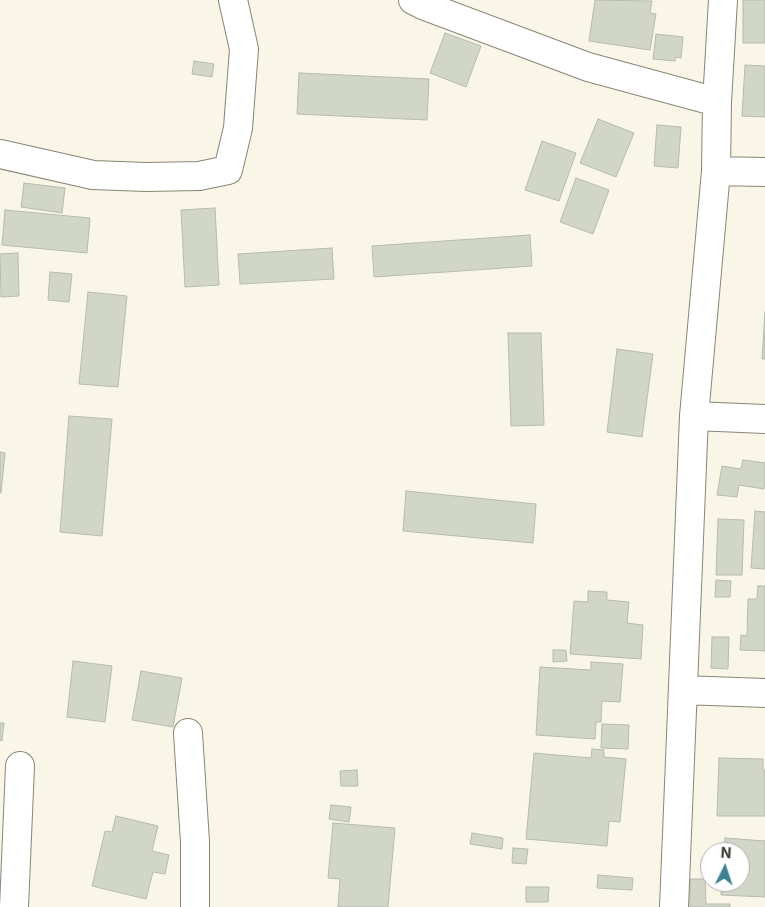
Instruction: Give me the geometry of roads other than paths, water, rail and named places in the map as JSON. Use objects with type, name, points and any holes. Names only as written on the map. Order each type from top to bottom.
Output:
[{"type":"street","points":[[0,154],[93,175],[199,176],[228,170],[238,128],[244,49],[233,0]]},
{"type":"street","points":[[413,0],[588,67],[717,102]]},
{"type":"street","points":[[674,907],[694,416],[716,171],[717,102],[723,0]]},
{"type":"street","points":[[716,171],[765,172]]},
{"type":"street","points":[[694,416],[765,418]]},
{"type":"street","points":[[683,690],[765,693]]},
{"type":"street","points":[[188,733],[195,842],[195,907]]},
{"type":"street","points":[[14,907],[20,766]]}]
